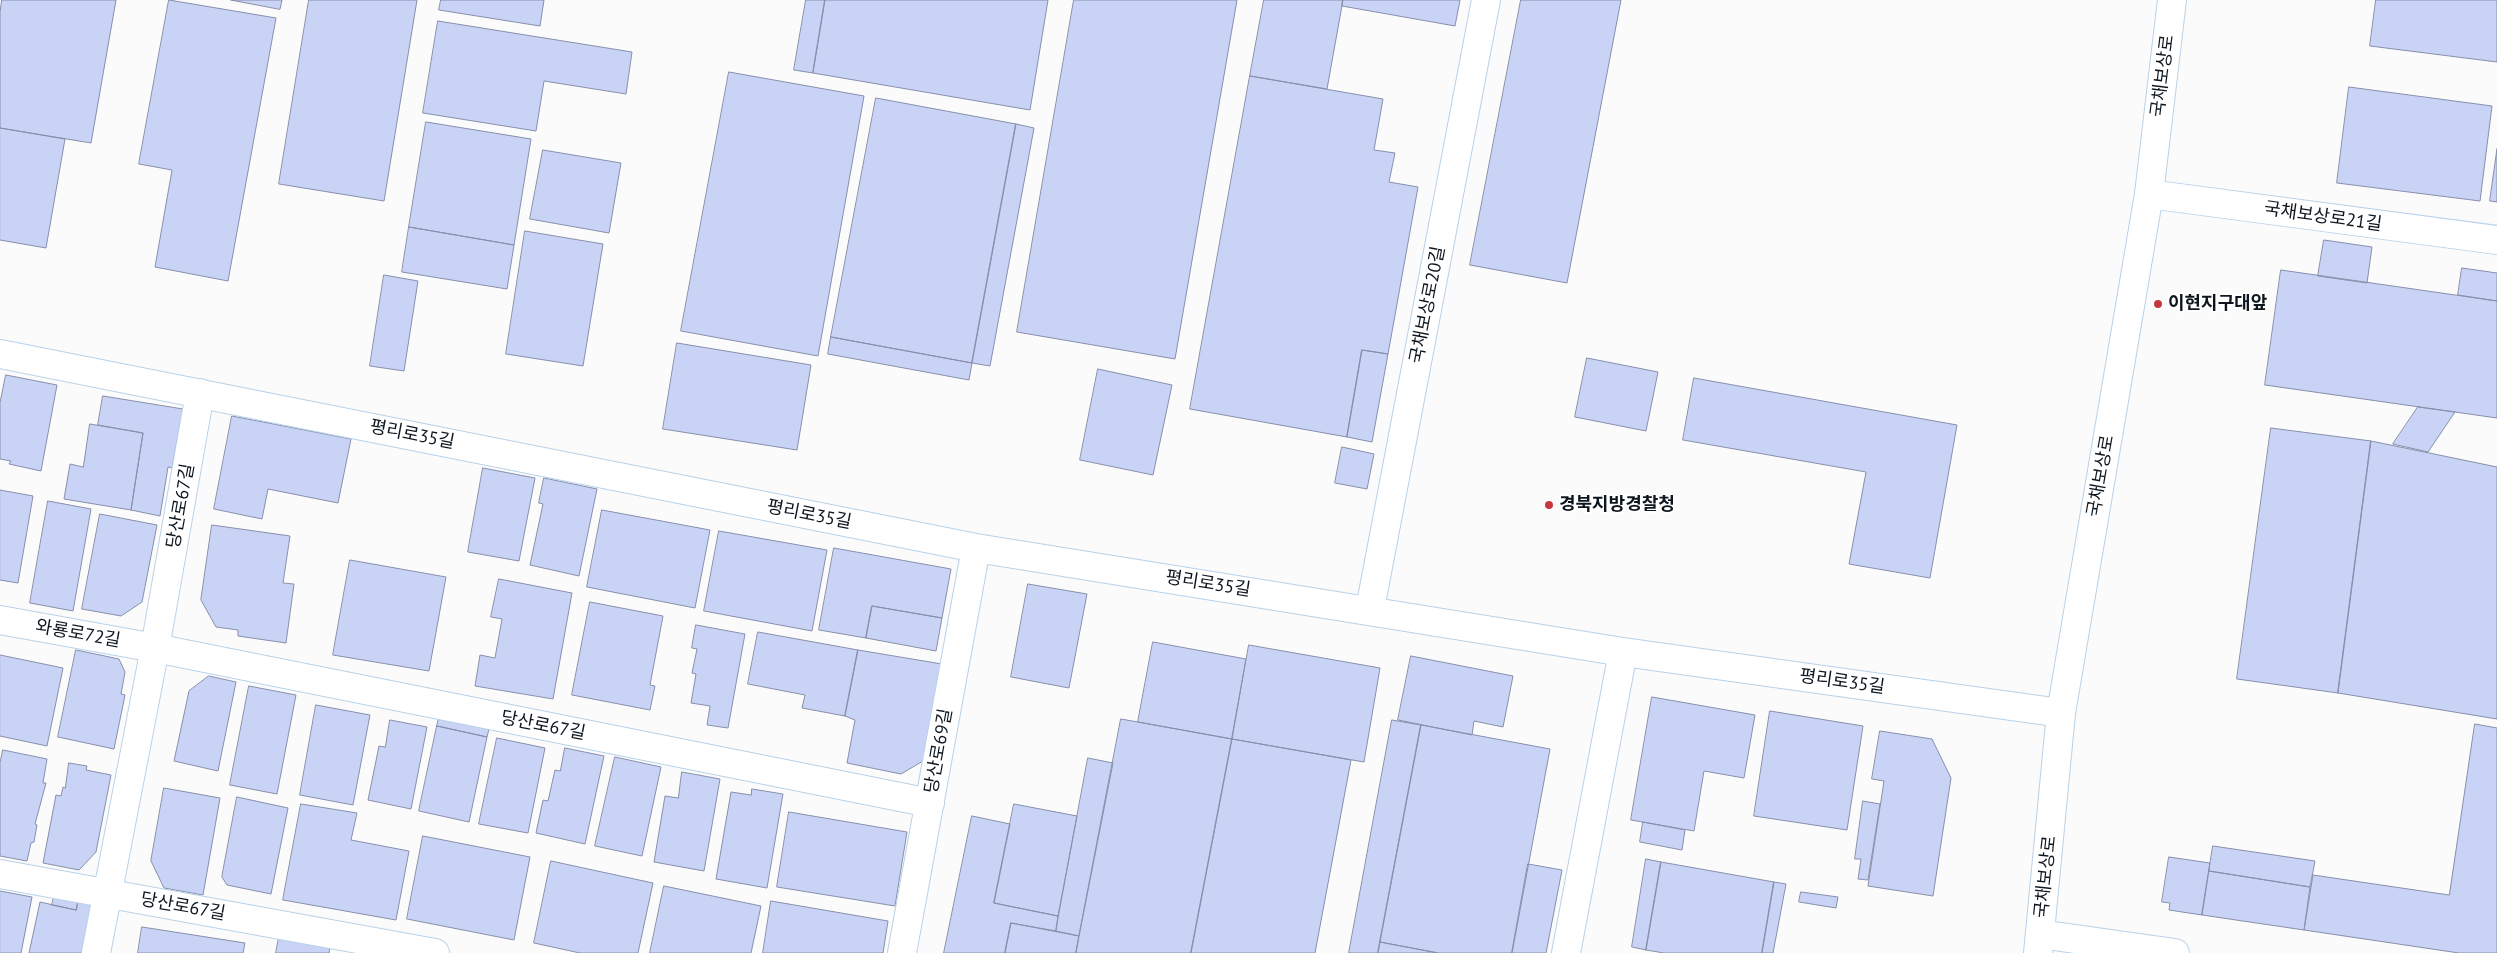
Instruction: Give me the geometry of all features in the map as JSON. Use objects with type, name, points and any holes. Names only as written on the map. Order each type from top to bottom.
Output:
[{"type":"street","name":"국채보상로20길","points":[[1370,610],[1486,0]]},
{"type":"street","name":"국채보상로","points":[[2039,944],[2062,713],[2149,194],[2172,0]]},
{"type":"street","name":"국채보상로21길","points":[[2149,194],[2497,240]]},
{"type":"street","name":"평리로35길","points":[[0,354],[976,548],[1623,652],[2062,713]]},
{"type":"street","name":"당산로67길","points":[[96,953],[156,648],[200,393]]},
{"type":"street","name":"당산로69길","points":[[902,953],[976,548]]},
{"type":"street","name":"와룡로72길","points":[[0,620],[156,648]]},
{"type":"street","name":"당산로67길","points":[[156,648],[930,804]]},
{"type":"street","points":[[1566,953],[1623,652]]},
{"type":"street","points":[[0,874],[107,894]]},
{"type":"street","name":"당산로67길","points":[[107,894],[435,953]]},
{"type":"street","points":[[2039,944],[2175,953]]},
{"type":"building","points":[[2,0],[116,0],[91,143],[0,128],[0,13]]},
{"type":"building","points":[[169,0],[276,18],[228,281],[155,267],[172,170],[139,164]]},
{"type":"building","points":[[231,0],[282,0],[280,9]]},
{"type":"building","points":[[309,0],[417,0],[384,201],[279,184]]},
{"type":"building","points":[[441,0],[544,0],[540,26],[439,10]]},
{"type":"building","points":[[806,0],[825,0],[813,73],[794,70]]},
{"type":"building","points":[[825,0],[1048,0],[1030,110],[813,73]]},
{"type":"building","points":[[1074,0],[1237,0],[1175,359],[1017,332]]},
{"type":"building","points":[[1264,0],[1343,0],[1327,89],[1250,76]]},
{"type":"building","points":[[1343,0],[1460,0],[1455,26],[1342,6]]},
{"type":"building","points":[[1521,0],[1621,0],[1567,283],[1470,265]]},
{"type":"building","points":[[2376,0],[2497,0],[2497,62],[2370,46]]},
{"type":"building","points":[[438,21],[632,52],[626,94],[544,81],[536,131],[423,113]]},
{"type":"building","points":[[729,72],[864,96],[818,356],[681,331]]},
{"type":"building","points":[[1250,76],[1383,99],[1374,150],[1395,153],[1389,182],[1418,187],[1388,354],[1362,350],[1347,437],[1190,409]]},
{"type":"building","points":[[2349,87],[2492,106],[2480,201],[2337,183]]},
{"type":"building","points":[[876,98],[1016,124],[972,363],[831,337]]},
{"type":"building","points":[[426,122],[531,139],[514,245],[409,227]]},
{"type":"building","points":[[1016,124],[1034,128],[990,366],[972,363]]},
{"type":"building","points":[[0,128],[65,139],[46,248],[0,240]]},
{"type":"building","points":[[2497,149],[2497,202],[2490,201]]},
{"type":"building","points":[[543,150],[621,163],[609,233],[530,219]]},
{"type":"building","points":[[409,227],[514,245],[507,289],[402,272]]},
{"type":"building","points":[[525,231],[603,244],[583,366],[506,354]]},
{"type":"building","points":[[2324,240],[2372,247],[2367,283],[2318,276]]},
{"type":"building","points":[[2462,268],[2497,273],[2497,301],[2458,295]]},
{"type":"building","points":[[2281,270],[2497,301],[2497,418],[2265,385]]},
{"type":"building","points":[[384,275],[418,281],[404,371],[370,366]]},
{"type":"building","points":[[831,337],[972,363],[969,380],[828,354]]},
{"type":"building","points":[[677,343],[811,365],[797,450],[663,429]]},
{"type":"building","points":[[1362,350],[1388,354],[1372,442],[1347,437]]},
{"type":"building","points":[[1587,358],[1658,372],[1646,431],[1575,417]]},
{"type":"building","points":[[1098,369],[1172,385],[1153,475],[1080,460]]},
{"type":"building","points":[[6,375],[57,385],[41,471],[9,464],[11,461],[0,459],[0,403]]},
{"type":"building","points":[[1694,378],[1957,425],[1930,578],[1849,564],[1866,472],[1683,440]]},
{"type":"building","points":[[103,396],[183,409],[172,468],[168,467],[160,516],[131,510],[143,433],[98,425]]},
{"type":"building","points":[[2418,407],[2455,412],[2428,452],[2393,444]]},
{"type":"building","points":[[232,416],[351,439],[338,503],[268,489],[262,519],[214,509]]},
{"type":"building","points":[[90,424],[143,433],[131,510],[64,499],[70,464],[83,467]]},
{"type":"building","points":[[2271,428],[2371,441],[2338,693],[2237,679]]},
{"type":"building","points":[[2371,441],[2497,467],[2497,719],[2338,693]]},
{"type":"building","points":[[1342,447],[1374,454],[1367,489],[1335,483]]},
{"type":"building","points":[[483,468],[535,478],[519,561],[468,552]]},
{"type":"building","points":[[544,478],[597,489],[579,576],[530,565],[543,504],[539,503]]},
{"type":"building","points":[[0,490],[33,496],[18,583],[0,580]]},
{"type":"building","points":[[48,501],[91,509],[73,611],[30,603]]},
{"type":"building","points":[[602,510],[710,530],[695,608],[587,587]]},
{"type":"building","points":[[100,514],[157,525],[142,602],[121,616],[82,609]]},
{"type":"building","points":[[212,525],[290,536],[283,583],[294,584],[286,643],[238,636],[238,630],[216,627],[201,600]]},
{"type":"building","points":[[719,531],[827,550],[812,631],[704,611]]},
{"type":"building","points":[[834,548],[951,569],[942,618],[872,606],[866,638],[819,630]]},
{"type":"building","points":[[350,560],[446,577],[429,671],[333,655]]},
{"type":"building","points":[[499,579],[572,593],[553,699],[475,686],[480,655],[495,658],[502,619],[491,617]]},
{"type":"building","points":[[1028,584],[1087,594],[1069,688],[1011,677]]},
{"type":"building","points":[[590,602],[663,616],[650,685],[655,686],[650,710],[572,695]]},
{"type":"building","points":[[872,606],[942,618],[936,651],[866,638]]},
{"type":"building","points":[[696,625],[745,634],[728,728],[707,725],[710,706],[691,703],[696,674],[692,673],[697,649],[692,648]]},
{"type":"building","points":[[758,632],[858,650],[845,716],[802,708],[805,695],[748,684]]},
{"type":"building","points":[[1153,642],[1246,659],[1232,739],[1138,722]]},
{"type":"building","points":[[1249,645],[1380,668],[1364,762],[1232,739]]},
{"type":"building","points":[[76,650],[119,659],[125,672],[121,694],[125,695],[114,749],[58,737]]},
{"type":"building","points":[[858,650],[942,664],[923,761],[901,774],[847,763],[855,720],[845,716]]},
{"type":"building","points":[[0,655],[63,668],[47,746],[0,736]]},
{"type":"building","points":[[1411,656],[1513,676],[1503,727],[1474,721],[1472,735],[1398,720]]},
{"type":"building","points":[[209,676],[236,682],[218,771],[174,761],[189,691]]},
{"type":"building","points":[[249,686],[296,695],[277,794],[230,785]]},
{"type":"building","points":[[1652,697],[1755,715],[1744,778],[1704,771],[1694,831],[1631,820]]},
{"type":"building","points":[[316,705],[370,715],[353,805],[300,795]]},
{"type":"building","points":[[1770,711],[1863,726],[1847,830],[1754,816]]},
{"type":"building","points":[[440,714],[490,725],[487,737],[437,726]]},
{"type":"building","points":[[1121,719],[1232,739],[1191,953],[1076,953]]},
{"type":"building","points":[[390,720],[427,727],[411,809],[368,800],[379,746],[385,747]]},
{"type":"building","points":[[1392,720],[1421,725],[1378,953],[1349,953]]},
{"type":"building","points":[[2475,724],[2497,728],[2497,953],[2459,953],[2304,930],[2313,875],[2449,895]]},
{"type":"building","points":[[1421,725],[1550,749],[1512,953],[1438,953],[1380,942]]},
{"type":"building","points":[[437,726],[487,737],[469,822],[419,811]]},
{"type":"building","points":[[1880,731],[1932,739],[1951,778],[1933,896],[1868,886],[1884,781],[1872,779]]},
{"type":"building","points":[[497,738],[545,748],[528,833],[479,824]]},
{"type":"building","points":[[1232,739],[1351,760],[1315,953],[1191,953]]},
{"type":"building","points":[[565,748],[604,756],[585,844],[536,833],[543,800],[548,801],[555,770],[560,771]]},
{"type":"building","points":[[3,750],[47,759],[43,783],[46,783],[35,824],[37,825],[34,842],[31,843],[27,861],[0,856],[0,763]]},
{"type":"building","points":[[615,757],[661,767],[642,856],[595,846]]},
{"type":"building","points":[[1088,758],[1113,763],[1079,936],[1056,931]]},
{"type":"building","points":[[69,763],[87,766],[86,770],[111,775],[96,852],[79,870],[43,863],[56,795],[61,796],[63,787],[65,788]]},
{"type":"building","points":[[682,772],[720,779],[704,871],[654,862],[665,796],[678,798]]},
{"type":"building","points":[[164,788],[220,798],[203,895],[164,888],[151,861]]},
{"type":"building","points":[[752,789],[783,794],[767,888],[716,879],[731,792],[751,795]]},
{"type":"building","points":[[237,797],[288,808],[271,894],[227,885],[222,877]]},
{"type":"building","points":[[1863,801],[1880,804],[1868,880],[1858,879],[1861,859],[1855,859]]},
{"type":"building","points":[[301,804],[357,813],[351,840],[409,851],[396,920],[283,900]]},
{"type":"building","points":[[1014,804],[1077,816],[1058,916],[994,903]]},
{"type":"building","points":[[789,812],[907,832],[895,906],[777,887]]},
{"type":"building","points":[[972,816],[1010,824],[994,903],[1058,916],[1056,931],[1011,923],[1005,953],[944,953]]},
{"type":"building","points":[[1643,822],[1685,830],[1682,850],[1640,842]]},
{"type":"building","points":[[423,836],[530,857],[514,940],[407,919]]},
{"type":"building","points":[[2213,846],[2315,861],[2310,887],[2209,871]]},
{"type":"building","points":[[2169,857],[2210,863],[2202,915],[2169,910],[2170,903],[2162,902]]},
{"type":"building","points":[[1646,859],[1661,862],[1646,950],[1632,947]]},
{"type":"building","points":[[551,861],[653,883],[638,953],[580,953],[534,943]]},
{"type":"building","points":[[1661,862],[1774,882],[1762,953],[1664,953],[1646,950]]},
{"type":"building","points":[[1528,864],[1562,870],[1546,953],[1512,953]]},
{"type":"building","points":[[2209,871],[2310,887],[2304,930],[2202,915]]},
{"type":"building","points":[[1774,882],[1786,884],[1773,953],[1762,953]]},
{"type":"building","points":[[664,886],[761,906],[751,953],[650,953]]},
{"type":"building","points":[[0,891],[32,897],[21,953],[0,953]]},
{"type":"building","points":[[55,892],[79,897],[76,910],[52,905]]},
{"type":"building","points":[[1801,892],[1838,897],[1836,908],[1799,902]]},
{"type":"building","points":[[79,897],[94,908],[85,953],[29,953],[40,902],[76,910]]},
{"type":"building","points":[[771,901],[888,921],[883,953],[763,953]]},
{"type":"building","points":[[1011,923],[1079,936],[1076,953],[1005,953]]},
{"type":"building","points":[[142,927],[245,943],[243,953],[138,953]]},
{"type":"building","points":[[279,937],[330,947],[329,953],[276,953]]},
{"type":"building","points":[[1380,942],[1438,953],[1378,953]]},
{"type":"place","name":"이현지구대앞","points":[[2158,304]]},
{"type":"place","name":"경북지방경찰청","points":[[1549,505]]}]
